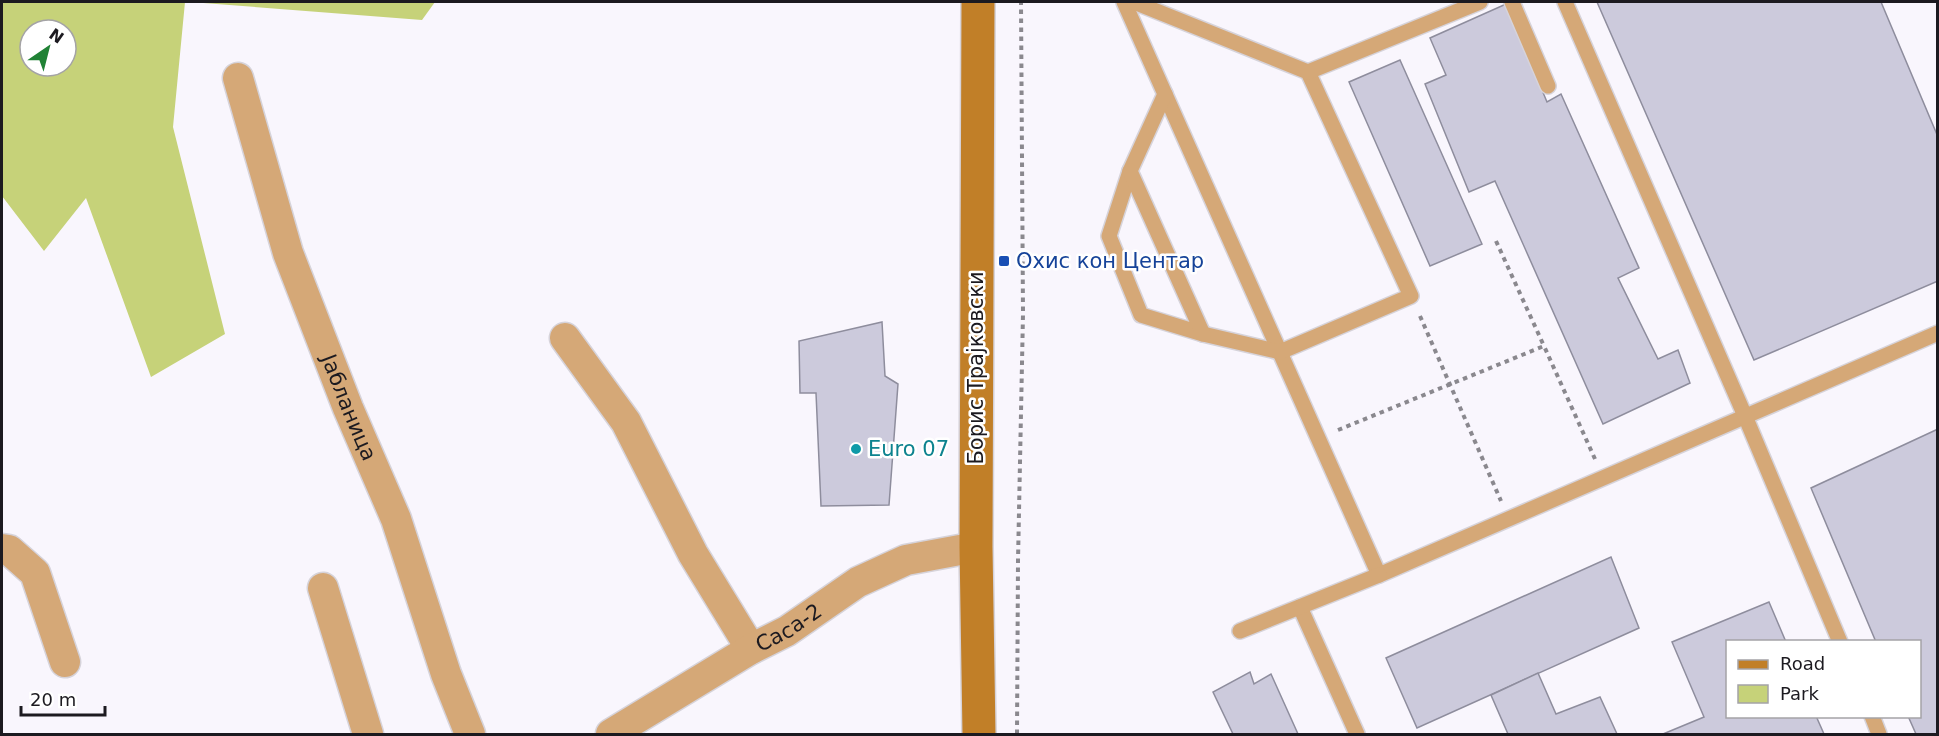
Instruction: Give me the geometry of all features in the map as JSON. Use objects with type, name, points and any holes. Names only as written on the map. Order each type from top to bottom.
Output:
[{"type":"main road","name":"Борис Трајковски","points":[[978,2],[976,547],[979,735]]},
{"type":"street","name":"Јабланица","points":[[238,78],[288,253],[348,408],[396,519],[446,674],[470,735]]},
{"type":"street","points":[[565,338],[626,422],[693,554],[752,649]]},
{"type":"street","name":"Саса-2","points":[[611,735],[752,649],[787,631],[858,582],[906,560],[976,547]]},
{"type":"street","points":[[2,549],[9,550],[35,573],[64,662]]},
{"type":"street","points":[[323,588],[368,735]]},
{"type":"lane","points":[[1124,2],[1379,575]]},
{"type":"lane","points":[[1134,2],[1308,72],[1411,296],[1280,352],[1203,334],[1141,315],[1109,236],[1130,171],[1165,94]]},
{"type":"lane","points":[[1308,72],[1480,2]]},
{"type":"lane","points":[[1512,2],[1548,86]]},
{"type":"lane","points":[[1565,2],[1745,416],[1839,640]]},
{"type":"lane","points":[[1130,171],[1203,334]]},
{"type":"lane","points":[[1240,631],[1379,575],[1938,333]]},
{"type":"lane","points":[[1300,607],[1357,735]]},
{"type":"lane","points":[[1872,718],[1879,735]]},
{"type":"path","points":[[1017,735],[1023,315],[1021,2]]},
{"type":"path","points":[[1496,241],[1604,478]]},
{"type":"path","points":[[1411,296],[1509,519]]},
{"type":"path","points":[[1318,438],[1544,346]]},
{"type":"green space","points":[[2,2],[185,2],[173,127],[225,334],[151,377],[86,198],[44,251],[2,196]]},
{"type":"green space","points":[[190,2],[435,2],[422,20]]},
{"type":"building","points":[[1597,2],[1881,2],[1938,137],[1938,281],[1754,360]]},
{"type":"building","points":[[1506,4],[1547,102],[1561,94],[1639,268],[1618,278],[1658,359],[1678,350],[1690,383],[1603,424],[1495,181],[1469,192],[1425,84],[1446,75],[1430,38]]},
{"type":"building","points":[[1400,60],[1482,244],[1430,266],[1349,82]]},
{"type":"building","name":"Euro 07","points":[[882,322],[885,376],[898,384],[889,505],[821,506],[816,393],[800,393],[799,341]]},
{"type":"building","points":[[1938,429],[1938,734],[1916,734],[1909,718],[1921,718],[1921,640],[1875,640],[1811,488]]},
{"type":"building","points":[[1611,557],[1639,628],[1417,728],[1386,658]]},
{"type":"building","points":[[1769,602],[1785,640],[1726,640],[1726,718],[1817,718],[1824,734],[1663,734],[1704,717],[1672,642]]},
{"type":"building","points":[[1250,672],[1254,684],[1271,674],[1298,734],[1233,734],[1213,692]]},
{"type":"building","points":[[1538,673],[1556,714],[1600,697],[1617,734],[1508,734],[1491,695]]},
{"type":"place","name":"Охис кон Центар","points":[[1004,261]]},
{"type":"place","name":"Euro 07","points":[[856,449]]}]
